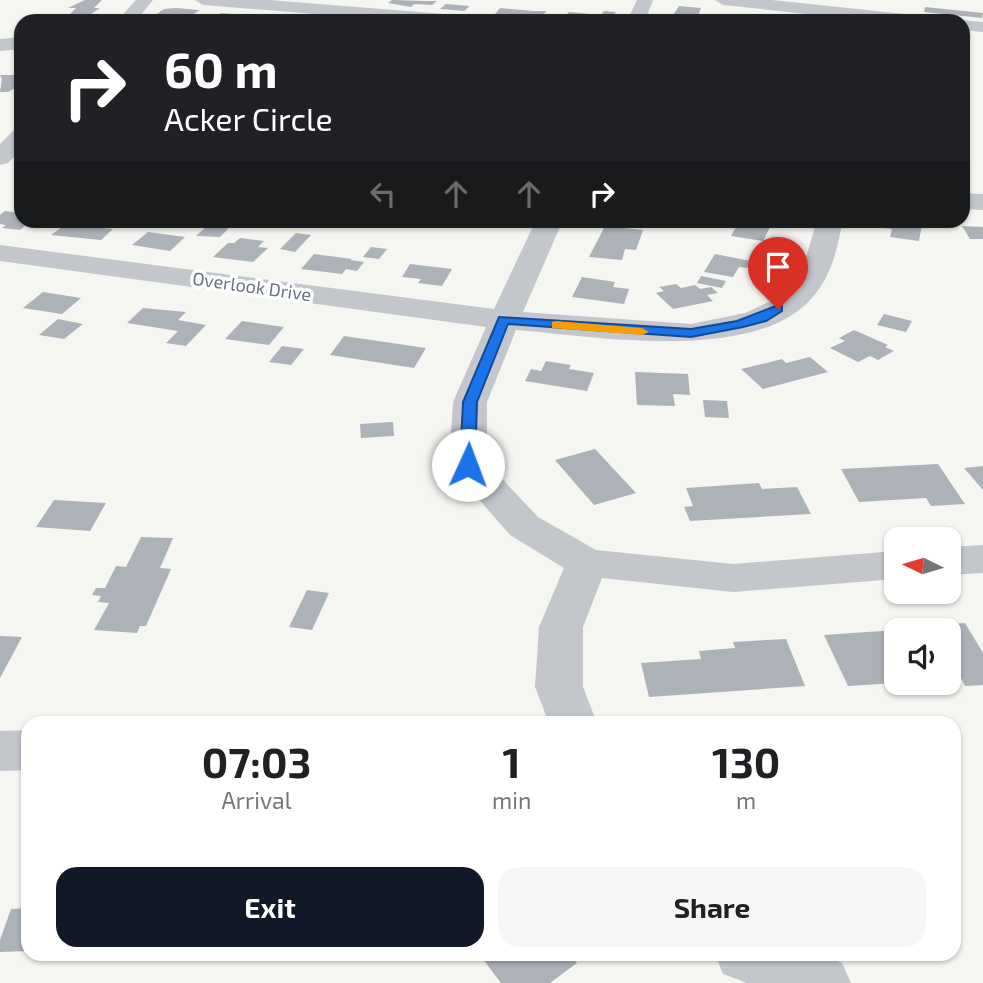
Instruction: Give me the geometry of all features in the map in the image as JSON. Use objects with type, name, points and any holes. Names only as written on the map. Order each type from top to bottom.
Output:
[{"type":"street","points":[[132,14],[145,0]]},
{"type":"street","points":[[203,0],[381,14]]},
{"type":"street","points":[[723,0],[824,5],[880,14]]},
{"type":"street","points":[[0,158],[14,143]]},
{"type":"street","points":[[546,228],[470,402],[468,465],[524,526],[587,563],[733,578],[884,566]]},
{"type":"street","name":"Overlook Drive","points":[[0,253],[504,320],[691,333],[717,330],[761,318],[796,296],[809,283],[828,228]]},
{"type":"street","points":[[961,560],[983,559]]},
{"type":"street","points":[[570,716],[559,687],[561,627],[587,563]]},
{"type":"street","points":[[0,751],[21,750]]},
{"type":"street","points":[[763,961],[821,983]]},
{"type":"building","points":[[85,0],[102,0],[94,8],[100,8],[91,14],[70,14],[76,8],[68,8]]},
{"type":"building","points":[[392,0],[437,1],[432,5],[414,4],[411,7],[388,3]]},
{"type":"building","points":[[446,4],[470,6],[464,11],[440,9]]},
{"type":"building","points":[[679,6],[701,8],[699,14],[674,14]]},
{"type":"building","points":[[925,7],[983,13],[982,18],[970,17],[970,14],[924,12]]},
{"type":"building","points":[[500,8],[547,11],[544,14],[495,14]]},
{"type":"building","points":[[164,9],[200,10],[193,14],[157,14]]},
{"type":"building","points":[[604,11],[616,12],[614,14],[602,14]]},
{"type":"building","points":[[0,75],[14,75],[14,89],[0,92]]},
{"type":"building","points":[[5,211],[14,212],[14,228],[22,228],[20,230],[2,228],[6,225],[0,224],[0,215]]},
{"type":"building","points":[[983,227],[983,239],[970,239],[963,228]]},
{"type":"building","points":[[61,228],[113,229],[101,240],[51,235]]},
{"type":"building","points":[[205,228],[228,229],[220,237],[196,236]]},
{"type":"building","points":[[604,228],[643,230],[636,250],[625,249],[622,260],[589,257]]},
{"type":"building","points":[[736,228],[770,228],[763,241],[731,236]]},
{"type":"building","points":[[885,228],[921,228],[919,241],[890,237],[892,229]]},
{"type":"building","points":[[148,232],[185,237],[170,251],[132,245]]},
{"type":"building","points":[[296,233],[311,235],[295,252],[280,249]]},
{"type":"building","points":[[240,238],[264,241],[258,247],[268,248],[253,262],[213,257],[228,243],[234,243]]},
{"type":"building","points":[[371,247],[387,249],[379,259],[363,257]]},
{"type":"building","points":[[314,254],[364,262],[357,271],[346,269],[342,274],[301,269]]},
{"type":"building","points":[[715,254],[751,261],[747,268],[739,267],[733,277],[704,272]]},
{"type":"building","points":[[410,264],[452,269],[442,286],[418,283],[421,279],[402,277]]},
{"type":"building","points":[[701,276],[726,281],[722,288],[697,283]]},
{"type":"building","points":[[582,277],[615,282],[613,287],[629,289],[624,304],[572,297]]},
{"type":"building","points":[[676,284],[681,288],[695,285],[700,289],[711,287],[718,293],[707,295],[713,301],[673,309],[656,293],[664,291],[659,287]]},
{"type":"building","points":[[43,292],[81,298],[62,314],[23,308]]},
{"type":"building","points":[[143,308],[186,312],[178,320],[206,325],[186,346],[166,343],[178,331],[127,323]]},
{"type":"building","points":[[884,314],[912,321],[906,332],[877,325]]},
{"type":"building","points":[[58,319],[83,324],[64,339],[39,335]]},
{"type":"building","points":[[242,321],[284,327],[269,345],[225,339]]},
{"type":"building","points":[[854,330],[888,345],[885,347],[894,351],[878,360],[870,356],[858,362],[830,348],[845,341],[839,338]]},
{"type":"building","points":[[344,336],[426,348],[414,368],[330,355]]},
{"type":"building","points":[[282,346],[304,349],[291,365],[269,362]]},
{"type":"building","points":[[810,357],[828,372],[763,389],[741,369],[782,359],[786,363]]},
{"type":"building","points":[[546,361],[571,365],[569,369],[594,373],[587,391],[525,381],[531,369],[541,371]]},
{"type":"building","points":[[635,372],[688,374],[690,395],[673,394],[675,406],[637,405]]},
{"type":"building","points":[[703,400],[727,401],[729,418],[705,417]]},
{"type":"building","points":[[393,422],[394,436],[361,438],[360,424]]},
{"type":"building","points":[[595,449],[636,493],[594,505],[555,460]]},
{"type":"building","points":[[938,464],[965,504],[931,506],[926,498],[859,502],[841,469]]},
{"type":"building","points":[[983,466],[983,490],[964,468]]},
{"type":"building","points":[[759,483],[762,489],[797,487],[811,514],[690,521],[684,507],[693,506],[686,488]]},
{"type":"building","points":[[54,500],[106,503],[90,531],[36,527]]},
{"type":"building","points":[[141,537],[173,538],[160,568],[171,569],[146,626],[140,626],[137,633],[94,630],[109,603],[98,602],[101,596],[92,595],[96,588],[105,588],[116,566],[126,567]]},
{"type":"building","points":[[307,590],[329,593],[312,630],[289,627]]},
{"type":"building","points":[[961,623],[965,623],[983,653],[983,685],[965,686],[961,678]]},
{"type":"building","points":[[884,631],[884,684],[848,686],[824,635]]},
{"type":"building","points":[[0,636],[22,637],[0,678]]},
{"type":"building","points":[[786,639],[805,686],[649,697],[641,663],[701,659],[699,651],[735,648],[733,642]]},
{"type":"building","points":[[21,908],[21,951],[0,952],[0,940],[11,909]]},
{"type":"building","points":[[484,961],[577,963],[550,983],[501,983]]},
{"type":"slow traffic","points":[[556,325],[642,332]]},
{"type":"route","points":[[468,465],[470,402],[504,320],[691,333],[739,325],[778,309]]}]
